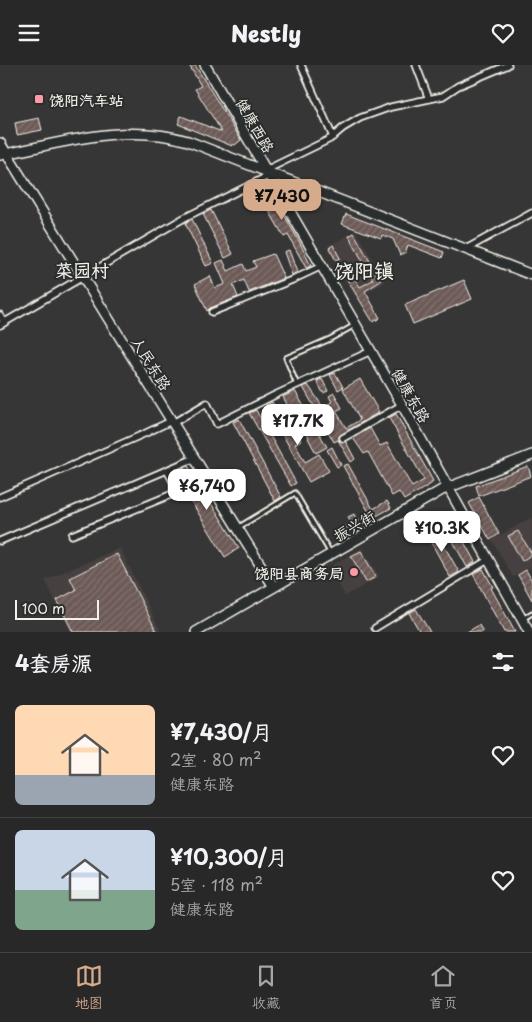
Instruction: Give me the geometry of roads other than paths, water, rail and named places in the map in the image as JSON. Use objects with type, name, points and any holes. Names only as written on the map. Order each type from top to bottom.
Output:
[{"type":"street","name":"健康西路","points":[[205,65],[268,173]]},
{"type":"street","points":[[301,65],[333,137]]},
{"type":"street","points":[[416,65],[429,99]]},
{"type":"street","points":[[0,315],[2,324],[84,278],[184,218],[333,137],[343,128],[360,118],[391,107],[443,96],[458,86],[508,65]]},
{"type":"street","points":[[3,154],[118,133],[151,133],[188,141],[532,275]]},
{"type":"street","name":"人民东路","points":[[0,143],[3,154],[84,278],[274,587]]},
{"type":"street","name":"健康东路","points":[[268,173],[402,405],[528,632]]},
{"type":"street","points":[[466,249],[532,213]]},
{"type":"street","points":[[212,312],[292,281],[322,266]]},
{"type":"street","points":[[0,497],[172,422],[207,403],[217,424],[371,351]]},
{"type":"street","points":[[343,438],[402,405]]},
{"type":"street","name":"振兴街","points":[[196,632],[448,487],[532,455]]},
{"type":"street","points":[[0,541],[195,458]]},
{"type":"street","points":[[72,535],[176,493],[176,487],[167,470]]},
{"type":"street","points":[[375,628],[488,560]]},
{"type":"lane","points":[[297,385],[286,358],[330,339],[356,325]]},
{"type":"lane","points":[[237,528],[295,493],[331,554]]},
{"type":"lane","points":[[522,619],[532,613]]},
{"type":"place","name":"饶阳汽车站","points":[[39,99]]},
{"type":"place","name":"饶阳县商务局","points":[[354,572]]},
{"type":"district","name":"菜园村","points":[[82,269]]},
{"type":"district","name":"饶阳镇","points":[[364,270]]}]
